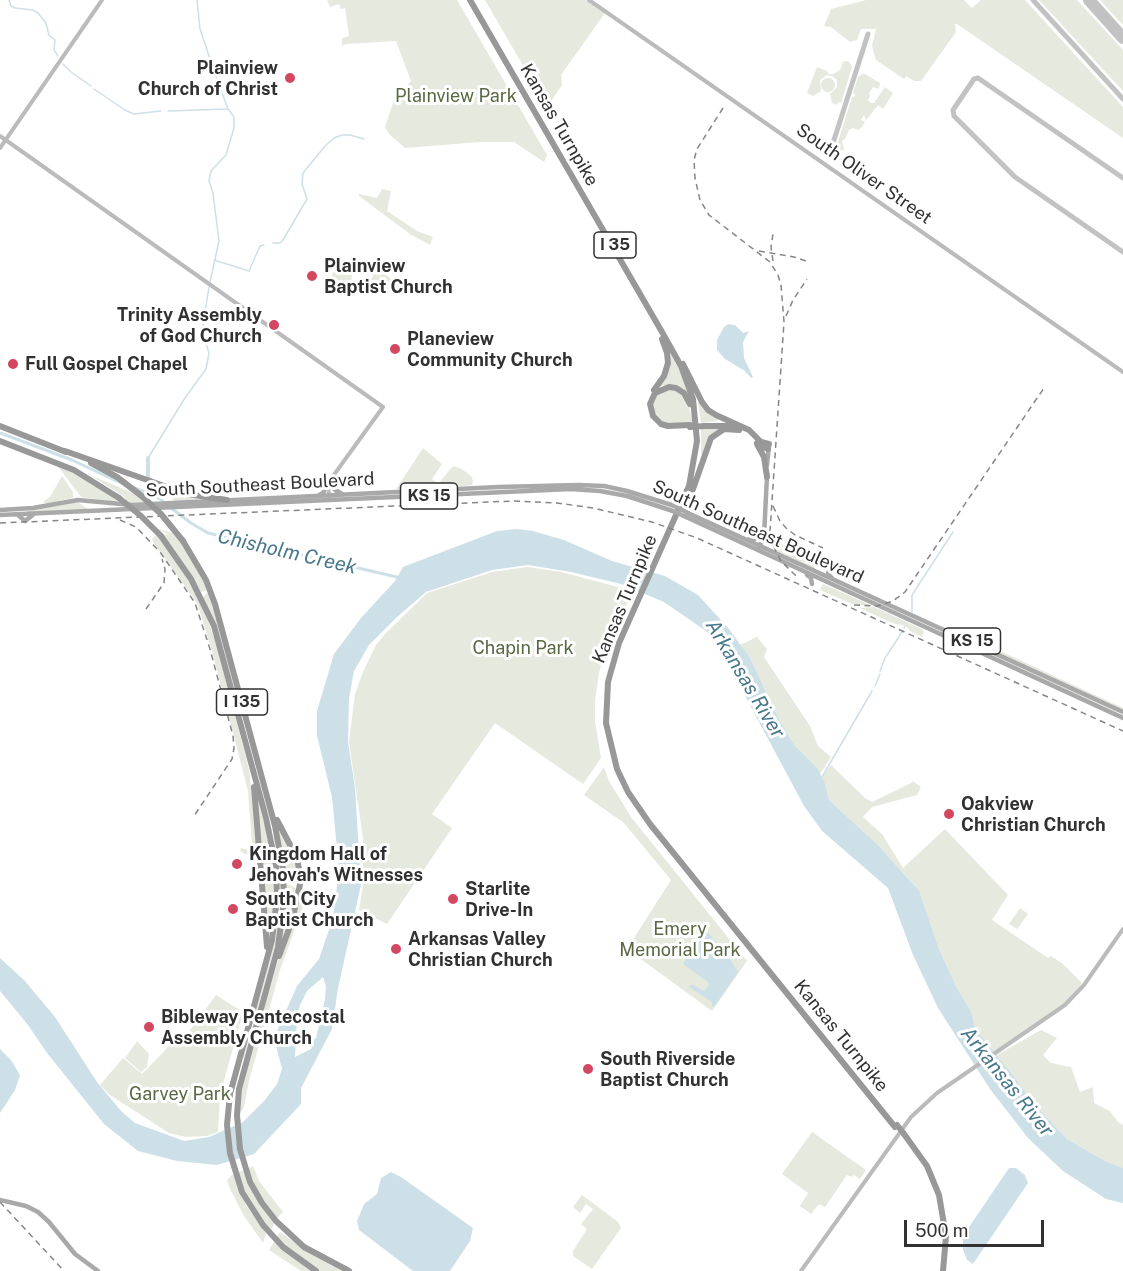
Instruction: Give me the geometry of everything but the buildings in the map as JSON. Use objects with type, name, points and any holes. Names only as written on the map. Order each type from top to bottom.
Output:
[{"type":"highway","name":"Kansas Turnpike","points":[[471,0],[681,366],[693,399],[697,441],[692,473],[661,555]]},
{"type":"highway","name":"Kansas Turnpike","points":[[471,0],[684,364],[695,393],[700,429],[697,467],[685,505],[620,650],[613,676],[609,708],[610,741],[624,785],[644,815],[903,1135],[922,1166],[935,1197],[942,1234],[941,1271]]},
{"type":"highway","points":[[654,319],[664,344],[668,363],[664,376],[650,399],[650,413],[655,422],[670,428],[731,422]]},
{"type":"highway","points":[[684,364],[705,406],[716,416],[749,430],[769,446]]},
{"type":"highway","points":[[690,426],[668,426],[657,422],[650,408],[651,400],[656,393],[662,388],[673,387],[684,393],[689,401],[695,437],[692,473]]},
{"type":"highway","points":[[705,425],[723,425],[744,431]]},
{"type":"highway","name":"I 135","points":[[0,426],[65,451],[117,477],[143,497],[171,525],[206,580],[215,604],[268,798],[280,847],[284,884],[281,932],[240,1081],[237,1115],[238,1139],[256,1194],[276,1221],[304,1246],[348,1271]]},
{"type":"highway","points":[[685,505],[711,438],[724,429],[734,428],[744,431],[757,443],[764,457],[767,477]]},
{"type":"highway","name":"I 135","points":[[0,441],[74,470],[119,498],[161,536],[181,562],[206,607],[219,644],[251,762],[276,866],[274,931],[231,1085],[227,1117],[228,1143],[235,1173],[250,1208],[278,1242],[316,1271]]},
{"type":"highway","points":[[757,443],[769,446]]},
{"type":"highway","points":[[65,451],[194,496],[227,500]]},
{"type":"highway","points":[[251,762],[267,942],[262,977]]},
{"type":"highway","points":[[267,985],[292,921],[297,884],[297,858],[268,798]]},
{"type":"highway","points":[[251,859],[257,858],[260,854]]},
{"type":"main road","points":[[0,148],[102,0]]},
{"type":"main road","name":"South Oliver Street","points":[[589,0],[1123,372]]},
{"type":"main road","points":[[0,136],[383,407],[334,475],[330,497]]},
{"type":"main road","points":[[758,547],[763,532],[769,446]]},
{"type":"main road","points":[[331,483],[336,491],[347,495]]},
{"type":"main road","points":[[316,496],[323,493],[331,483]]},
{"type":"main road","name":"South Southeast Boulevard","points":[[0,512],[105,509],[227,500],[330,497],[498,487],[579,485],[627,490],[674,508],[758,547],[800,570],[1123,718]]},
{"type":"main road","name":"South Southeast Boulevard","points":[[36,510],[75,500],[183,507],[330,497],[571,489],[627,495],[674,508]]},
{"type":"main road","points":[[13,514],[36,510]]},
{"type":"main road","points":[[0,512],[19,515],[25,521],[36,510]]},
{"type":"main road","points":[[0,512],[24,513]]},
{"type":"main road","name":"South Southeast Boulevard","points":[[687,515],[745,538],[758,547],[774,552],[1123,712]]},
{"type":"main road","points":[[745,538],[755,539],[763,532]]},
{"type":"main road","points":[[763,532],[767,546],[774,552]]},
{"type":"main road","points":[[830,568],[828,574],[836,581]]},
{"type":"main road","points":[[800,570],[811,578],[812,584]]},
{"type":"main road","points":[[801,1271],[910,1117],[936,1093],[1053,1015],[1069,1001],[1094,972],[1123,929]]},
{"type":"main road","points":[[0,1200],[21,1204],[44,1217],[74,1253],[98,1271]]},
{"type":"green space","name":"Plainview Park","points":[[327,0],[457,0],[547,155],[544,162],[514,142],[480,142],[405,148],[389,134],[385,127],[394,100],[411,81],[396,41],[342,46],[342,38],[349,36],[345,8],[341,9],[339,4],[330,7]]},
{"type":"green space","name":"Plainview Park","points":[[485,0],[586,0],[605,13],[561,75],[562,85],[547,107]]},
{"type":"green space","points":[[866,0],[964,0],[972,8],[981,0],[1025,0],[1123,107],[1123,138],[957,24],[955,24],[956,32],[921,81],[914,81],[906,76],[904,79],[876,60],[872,46],[876,29],[861,29],[857,40],[850,42],[831,27],[824,26],[831,9]]},
{"type":"green space","points":[[1039,0],[1077,0],[1123,50],[1123,91]]},
{"type":"green space","points":[[1100,0],[1123,0],[1123,25],[1122,24]]},
{"type":"green space","points":[[846,61],[852,67],[841,103],[838,102],[837,105],[832,103],[830,94],[837,87],[837,80],[832,76],[827,75],[820,80],[821,91],[813,96],[807,93],[817,67],[827,71],[828,74],[833,74],[840,70],[843,62]]},
{"type":"green space","points":[[862,74],[880,83],[879,89],[873,87],[869,93],[868,100],[871,103],[874,103],[885,87],[893,93],[883,109],[878,105],[866,120],[864,115],[861,120],[865,122],[862,127],[858,130],[853,128],[849,130],[842,141],[844,149],[841,152],[837,145],[852,97],[855,94],[853,93],[858,77]]},
{"type":"green space","points":[[825,78],[831,78],[835,85],[831,92],[825,92],[821,88],[821,82]]},
{"type":"green space","points":[[382,189],[391,191],[387,211],[417,231],[433,237],[430,245],[410,234],[359,196],[359,194],[377,198]]},
{"type":"green space","points":[[339,260],[350,267],[353,264],[382,272],[394,281],[381,286],[371,283],[373,275],[352,273],[351,290],[330,280]]},
{"type":"green space","points":[[670,350],[688,392],[667,385],[658,387]]},
{"type":"green space","points":[[663,389],[682,392],[688,403],[693,423],[666,424],[652,413],[654,397]]},
{"type":"green space","points":[[700,402],[718,418],[718,421],[701,423],[698,403]]},
{"type":"green space","points":[[701,426],[720,429],[709,438],[703,454],[701,454]]},
{"type":"green space","points":[[423,448],[442,464],[432,479],[438,484],[453,466],[462,469],[472,477],[472,485],[396,489]]},
{"type":"green space","points":[[57,465],[118,499],[116,502],[81,497]]},
{"type":"green space","points":[[90,475],[140,496],[147,502],[129,503],[125,500],[126,498]]},
{"type":"green space","points":[[62,476],[73,492],[73,498],[45,504],[44,501],[50,497]]},
{"type":"green space","points":[[156,486],[191,498],[199,500],[175,501]]},
{"type":"green space","points":[[76,501],[88,509],[26,512],[29,510]]},
{"type":"green space","points":[[157,530],[176,534],[200,572],[207,590],[201,592],[162,536],[168,534],[159,532]]},
{"type":"green space","points":[[157,534],[191,584],[217,646],[249,769],[258,855],[255,858],[240,851],[241,848],[248,850],[252,844],[248,791],[212,651],[197,603],[153,542],[152,539]]},
{"type":"green space","points":[[774,537],[783,545],[813,559],[815,569],[777,551]]},
{"type":"green space","name":"Chapin Park","points":[[528,567],[561,572],[633,591],[606,648],[599,673],[595,721],[601,758],[583,784],[495,723],[432,814],[452,828],[387,924],[359,910],[363,885],[363,838],[349,742],[355,694],[363,672],[376,645],[427,593],[492,572]]},
{"type":"green space","points":[[823,584],[870,605],[852,604],[820,590]]},
{"type":"green space","points":[[207,593],[210,595],[239,707],[203,597]]},
{"type":"green space","points":[[874,607],[922,629],[924,632],[922,637],[910,631],[906,626],[892,623],[860,608]]},
{"type":"green space","points":[[935,623],[1123,708],[1123,711]]},
{"type":"green space","points":[[934,629],[1011,662],[1123,717]]},
{"type":"green space","points":[[757,637],[767,649],[764,657],[810,726],[818,746],[831,757],[820,774],[795,746],[780,721],[750,658],[740,645]]},
{"type":"green space","points":[[831,765],[872,802],[913,781],[921,787],[917,795],[872,807],[863,817],[882,834],[903,868],[945,829],[1008,895],[992,920],[1048,958],[1051,956],[1063,964],[1082,983],[1065,1005],[1002,1049],[993,1052],[976,1030],[971,1011],[957,988],[939,949],[919,890],[878,845],[829,800],[822,777]]},
{"type":"green space","name":"Emery Memorial Park","points":[[604,767],[609,781],[631,817],[747,961],[712,1011],[627,949],[671,880],[624,823],[584,795]]},
{"type":"green space","points":[[257,798],[266,829],[272,866],[262,864]]},
{"type":"green space","points":[[276,824],[294,855],[298,881],[285,875]]},
{"type":"green space","points":[[263,872],[273,879],[274,908],[269,943]]},
{"type":"green space","points":[[278,882],[282,883],[277,938],[242,1059],[271,951]]},
{"type":"green space","points":[[286,885],[298,890],[279,950]]},
{"type":"green space","points":[[304,891],[308,893],[280,970],[244,1107],[239,1115],[239,1097],[270,980],[291,929],[301,893]]},
{"type":"green space","points":[[1020,908],[1028,914],[1017,929],[1009,924]]},
{"type":"green space","name":"Garvey Park","points":[[216,995],[243,1012],[220,1095],[218,1132],[207,1136],[186,1137],[169,1133],[110,1095],[100,1085],[123,1058],[142,1074],[172,1043],[177,1048]]},
{"type":"green space","points":[[1041,1030],[1057,1038],[1043,1055],[1051,1063],[1071,1067],[1080,1092],[1093,1087],[1094,1103],[1110,1111],[1123,1125],[1123,1168],[1105,1161],[1067,1139],[1034,1104],[997,1055]]},
{"type":"green space","points":[[137,1041],[149,1054],[147,1067],[141,1072],[125,1058]]},
{"type":"green space","points":[[812,1132],[866,1170],[860,1179],[854,1175],[852,1177],[847,1175],[825,1207],[819,1204],[811,1214],[800,1206],[808,1193],[782,1174]]},
{"type":"green space","points":[[253,1166],[259,1181],[283,1212],[277,1218],[268,1208],[251,1179],[247,1169]]},
{"type":"green space","points":[[244,1170],[274,1222],[270,1230],[251,1205],[236,1173]]},
{"type":"green space","points":[[233,1174],[246,1205],[266,1233],[263,1243],[244,1216],[230,1189],[227,1180]]},
{"type":"green space","points":[[582,1195],[618,1222],[621,1228],[592,1269],[573,1256],[573,1251],[587,1229],[581,1224],[593,1209],[586,1204],[580,1213],[573,1207]]},
{"type":"green space","points":[[280,1232],[342,1271],[318,1271],[276,1238]]},
{"type":"green space","points":[[274,1242],[312,1271],[301,1271],[269,1250]]},
{"type":"water","points":[[728,324],[735,325],[743,333],[749,331],[743,342],[744,358],[753,377],[751,378],[745,371],[725,359],[717,350],[717,340]]},
{"type":"water","name":"Arkansas River","points":[[517,529],[533,531],[564,540],[612,561],[665,576],[698,595],[729,629],[750,658],[780,721],[795,746],[817,768],[824,781],[829,800],[878,845],[919,890],[939,949],[957,988],[971,1011],[976,1030],[1034,1104],[1067,1139],[1105,1161],[1123,1168],[1123,1203],[1106,1199],[1063,1171],[1028,1138],[990,1089],[938,1008],[913,955],[888,888],[822,831],[804,806],[743,692],[706,631],[664,602],[621,584],[528,565],[492,570],[426,592],[369,645],[354,671],[349,699],[348,742],[355,788],[361,885],[338,988],[332,1029],[301,1088],[301,1104],[254,1154],[217,1165],[177,1161],[138,1151],[104,1124],[0,991],[0,958],[25,981],[55,1017],[97,1082],[121,1111],[135,1123],[184,1141],[209,1137],[243,1122],[277,1084],[282,1069],[275,1042],[277,1031],[297,986],[319,959],[333,918],[339,870],[332,797],[317,736],[317,711],[334,654],[361,618],[395,581],[403,567],[497,531]],"holes":[[[323,977],[326,986],[316,1038],[310,1043],[311,1049],[295,1057],[300,1005],[307,991]]]},
{"type":"water","points":[[705,930],[728,956],[738,972],[714,1007],[712,1002],[689,987],[692,984],[705,990],[709,985],[708,982],[683,964]]},
{"type":"water","points":[[0,1049],[11,1060],[20,1075],[15,1090],[0,1113]]},
{"type":"water","points":[[1009,1168],[1016,1168],[1025,1175],[1028,1183],[973,1264],[967,1260],[963,1250],[963,1236]]},
{"type":"water","points":[[391,1172],[473,1228],[470,1241],[450,1271],[413,1271],[359,1230],[357,1221],[364,1204],[377,1194],[381,1178]]},
{"type":"waterway","points":[[9,0],[11,6],[15,8],[33,10],[38,13],[46,23],[49,35],[55,40],[54,50],[58,56]]},
{"type":"waterway","points":[[197,0],[200,29],[228,109],[234,117],[234,128],[226,155],[211,171],[209,181],[213,193],[219,241],[210,282]]},
{"type":"waterway","points":[[63,64],[91,86]]},
{"type":"waterway","points":[[94,89],[134,114],[161,111]]},
{"type":"waterway","points":[[168,111],[227,109]]},
{"type":"waterway","points":[[273,243],[280,243],[283,240],[307,199],[302,184],[303,173],[325,146],[334,138],[342,135],[364,139]]},
{"type":"waterway","points":[[214,260],[249,271],[260,246],[264,245]]},
{"type":"waterway","points":[[148,458],[206,369],[209,353],[202,331],[209,287]]},
{"type":"waterway","name":"Chisholm Creek","points":[[0,433],[72,460],[123,484]]},
{"type":"waterway","points":[[148,458],[148,478],[159,498]]},
{"type":"waterway","name":"Chisholm Creek","points":[[135,488],[159,498],[166,504]]},
{"type":"waterway","name":"Chisholm Creek","points":[[171,508],[208,533],[401,578]]},
{"type":"waterway","points":[[912,612],[912,595],[953,532]]},
{"type":"waterway","points":[[880,671],[885,658],[902,632]]},
{"type":"waterway","points":[[875,686],[880,674]]},
{"type":"waterway","points":[[822,777],[872,691]]},
{"type":"taxiway","points":[[1033,0],[1123,99]]},
{"type":"taxiway","points":[[833,143],[868,34]]},
{"type":"taxiway","points":[[1123,178],[978,78],[974,79],[953,110],[954,116],[1015,177],[1123,252]]},
{"type":"runway","points":[[1089,0],[1123,38]]},
{"type":"railway","points":[[723,108],[697,149],[694,160],[695,178],[700,200],[709,215],[770,262],[781,285],[784,322],[770,531],[773,545],[781,561],[799,579]]},
{"type":"railway","points":[[773,234],[771,247],[773,261]]},
{"type":"railway","points":[[759,251],[806,261]]},
{"type":"railway","points":[[786,316],[793,300],[807,279]]},
{"type":"railway","points":[[854,605],[877,606],[893,601],[905,592],[1044,388]]},
{"type":"railway","points":[[0,523],[513,501],[557,503],[593,508],[652,522],[697,538],[1123,731]]},
{"type":"railway","points":[[773,506],[786,528],[795,535],[823,548]]},
{"type":"railway","points":[[120,520],[136,527],[160,552],[195,603],[233,736],[232,759],[194,816]]},
{"type":"railway","points":[[146,609],[164,583],[165,569],[162,559]]},
{"type":"railway","points":[[0,1202],[64,1271]]},
{"type":"place","name":"Plainview Church of Christ","points":[[290,78]]},
{"type":"place","name":"Plainview Baptist Church","points":[[312,276]]},
{"type":"place","name":"Trinity Assembly of God Church","points":[[274,325]]},
{"type":"place","name":"Planeview Community Church","points":[[395,349]]},
{"type":"place","name":"Full Gospel Chapel","points":[[13,364]]},
{"type":"place","name":"Oakview Christian Church","points":[[949,814]]},
{"type":"place","name":"Kingdom Hall of Jehovah's Witnesses","points":[[237,864]]},
{"type":"place","name":"Starlite Drive-In","points":[[453,899]]},
{"type":"place","name":"South City Baptist Church","points":[[233,909]]},
{"type":"place","name":"Arkansas Valley Christian Church","points":[[396,949]]},
{"type":"place","name":"Bibleway Pentecostal Assembly Church","points":[[149,1027]]},
{"type":"place","name":"South Riverside Baptist Church","points":[[588,1069]]}]
